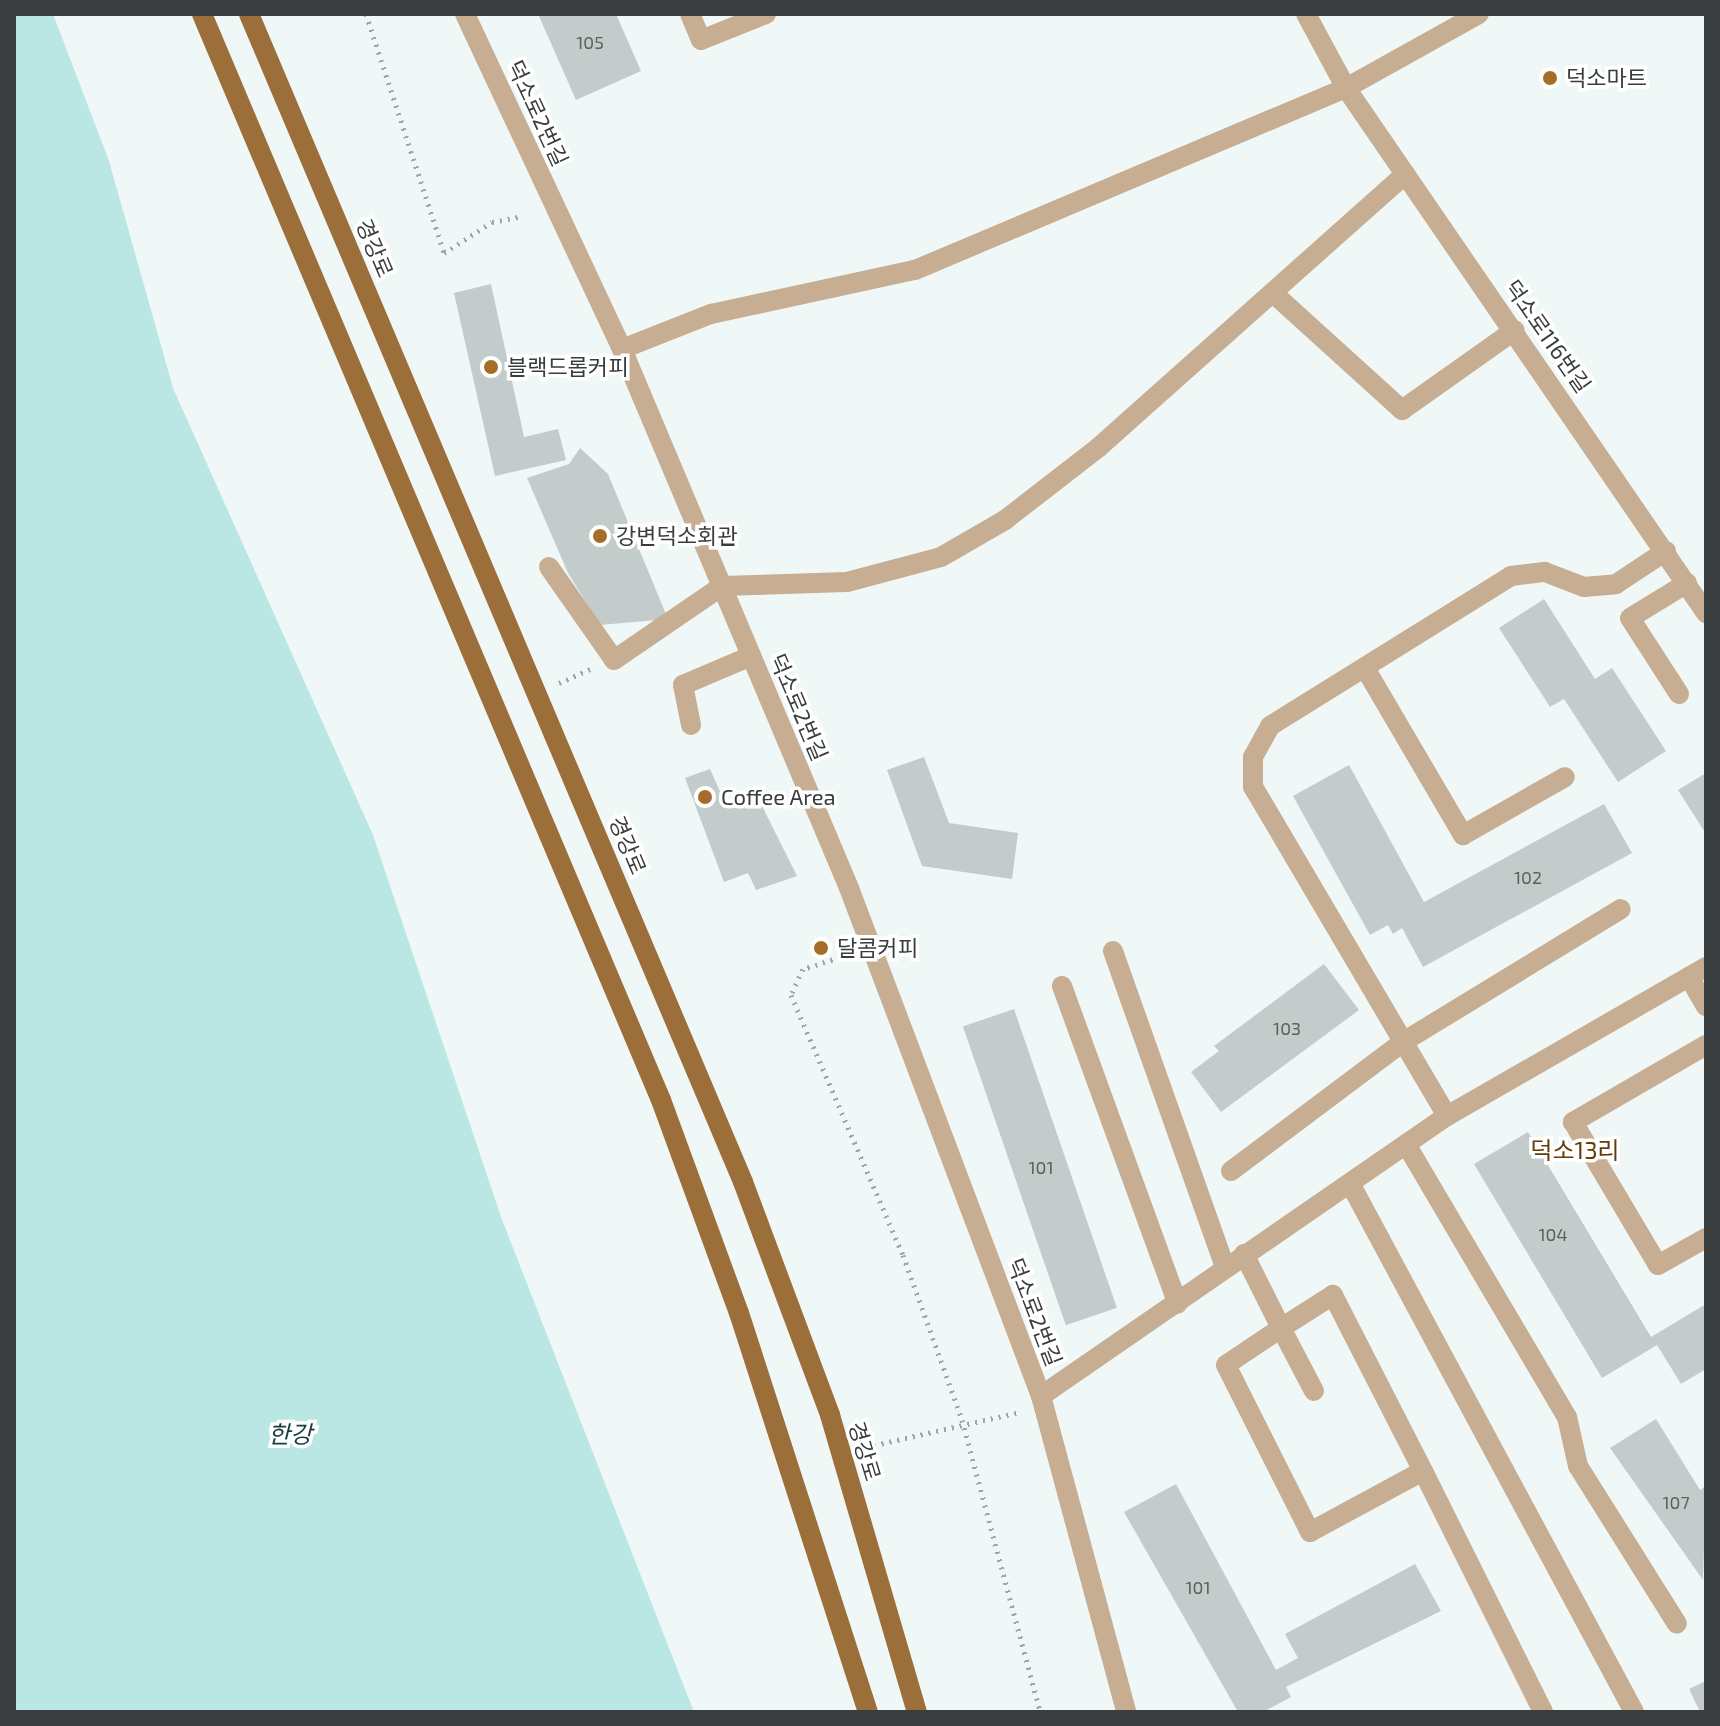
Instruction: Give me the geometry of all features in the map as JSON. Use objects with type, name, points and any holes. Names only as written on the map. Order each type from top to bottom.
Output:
[{"type":"main road","points":[[202,14],[661,1100],[739,1313],[868,1712]]},
{"type":"main road","name":"경강로","points":[[249,14],[743,1182],[830,1415],[917,1712]]},
{"type":"street","name":"덕소로2번길","points":[[465,14],[622,349],[849,888],[1043,1404],[1126,1712]]},
{"type":"street","points":[[690,14],[701,40],[766,14]]},
{"type":"street","name":"덕소로116번길","points":[[1306,14],[1346,88],[1515,330],[1706,613]]},
{"type":"street","points":[[622,349],[711,314],[915,270],[1346,88],[1479,14]]},
{"type":"street","points":[[549,567],[614,660],[722,586],[847,582],[941,557],[1005,520],[1099,447],[1405,174]]},
{"type":"street","points":[[1274,294],[1402,410],[1515,330]]},
{"type":"street","points":[[1447,1116],[1253,787],[1253,757],[1270,726],[1511,576],[1545,572],[1584,587],[1616,584],[1666,551]]},
{"type":"street","points":[[1679,694],[1630,618],[1687,583]]},
{"type":"street","points":[[691,725],[683,685],[751,656]]},
{"type":"street","points":[[1365,668],[1463,835],[1565,777]]},
{"type":"street","points":[[1231,1171],[1403,1042],[1621,909]]},
{"type":"street","points":[[1113,951],[1225,1267]]},
{"type":"street","points":[[1043,1404],[1225,1267],[1351,1185],[1447,1116],[1697,972],[1706,1007]]},
{"type":"street","points":[[1062,986],[1178,1304]]},
{"type":"street","points":[[1706,1045],[1573,1122],[1658,1265],[1706,1238]]},
{"type":"street","points":[[1406,1144],[1567,1417],[1578,1466],[1677,1624]]},
{"type":"street","points":[[1351,1185],[1634,1712]]},
{"type":"street","points":[[1244,1254],[1314,1391]]},
{"type":"street","points":[[1423,1471],[1310,1532],[1226,1365],[1333,1295],[1423,1471],[1543,1712]]},
{"type":"path","points":[[366,14],[444,253],[492,222],[522,216]]},
{"type":"path","points":[[543,690],[614,660]]},
{"type":"path","points":[[840,957],[803,969],[791,995],[903,1255],[962,1420],[1040,1712]]},
{"type":"path","points":[[859,1449],[962,1420],[1043,1404]]},
{"type":"water","name":"한강","points":[[14,14],[53,14],[109,161],[173,388],[373,835],[501,1217],[694,1712],[14,1712]]},
{"type":"building","points":[[538,14],[616,14],[641,71],[576,100]]},
{"type":"building","points":[[491,284],[524,437],[558,429],[566,460],[495,476],[454,293]]},
{"type":"building","points":[[580,448],[608,474],[668,619],[600,625],[568,573],[527,478],[569,464]]},
{"type":"building","points":[[1544,599],[1595,679],[1612,668],[1666,751],[1618,782],[1564,699],[1550,707],[1499,628]]},
{"type":"building","points":[[924,757],[949,823],[1018,833],[1012,879],[922,866],[887,770]]},
{"type":"building","points":[[1349,765],[1424,902],[1604,804],[1632,853],[1423,967],[1402,928],[1393,934],[1388,925],[1370,935],[1293,796]]},
{"type":"building","points":[[710,769],[727,807],[757,796],[797,876],[756,890],[748,873],[724,882],[685,778]]},
{"type":"building","points":[[1706,773],[1706,834],[1678,790]]},
{"type":"building","points":[[1324,964],[1359,1010],[1221,1112],[1191,1072],[1219,1051],[1214,1046]]},
{"type":"building","points":[[1014,1009],[1117,1308],[1066,1325],[963,1027]]},
{"type":"building","points":[[1528,1132],[1651,1337],[1706,1304],[1706,1369],[1681,1384],[1657,1345],[1602,1378],[1474,1164]]},
{"type":"building","points":[[1656,1419],[1700,1490],[1706,1486],[1703,1580],[1610,1448]]},
{"type":"building","points":[[1176,1484],[1276,1670],[1298,1658],[1285,1634],[1415,1564],[1441,1611],[1286,1687],[1291,1697],[1263,1712],[1238,1712],[1124,1512]]},
{"type":"building","points":[[1706,1681],[1706,1712],[1700,1712],[1689,1689]]},
{"type":"place","name":"덕소마트","points":[[1550,78]]},
{"type":"place","name":"블랙드롭커피","points":[[491,367]]},
{"type":"place","name":"강변덕소회관","points":[[600,536]]},
{"type":"place","name":"Coffee Area","points":[[705,797]]},
{"type":"place","name":"달콤커피","points":[[821,948]]},
{"type":"district","name":"덕소13리","points":[[1575,1150]]}]
